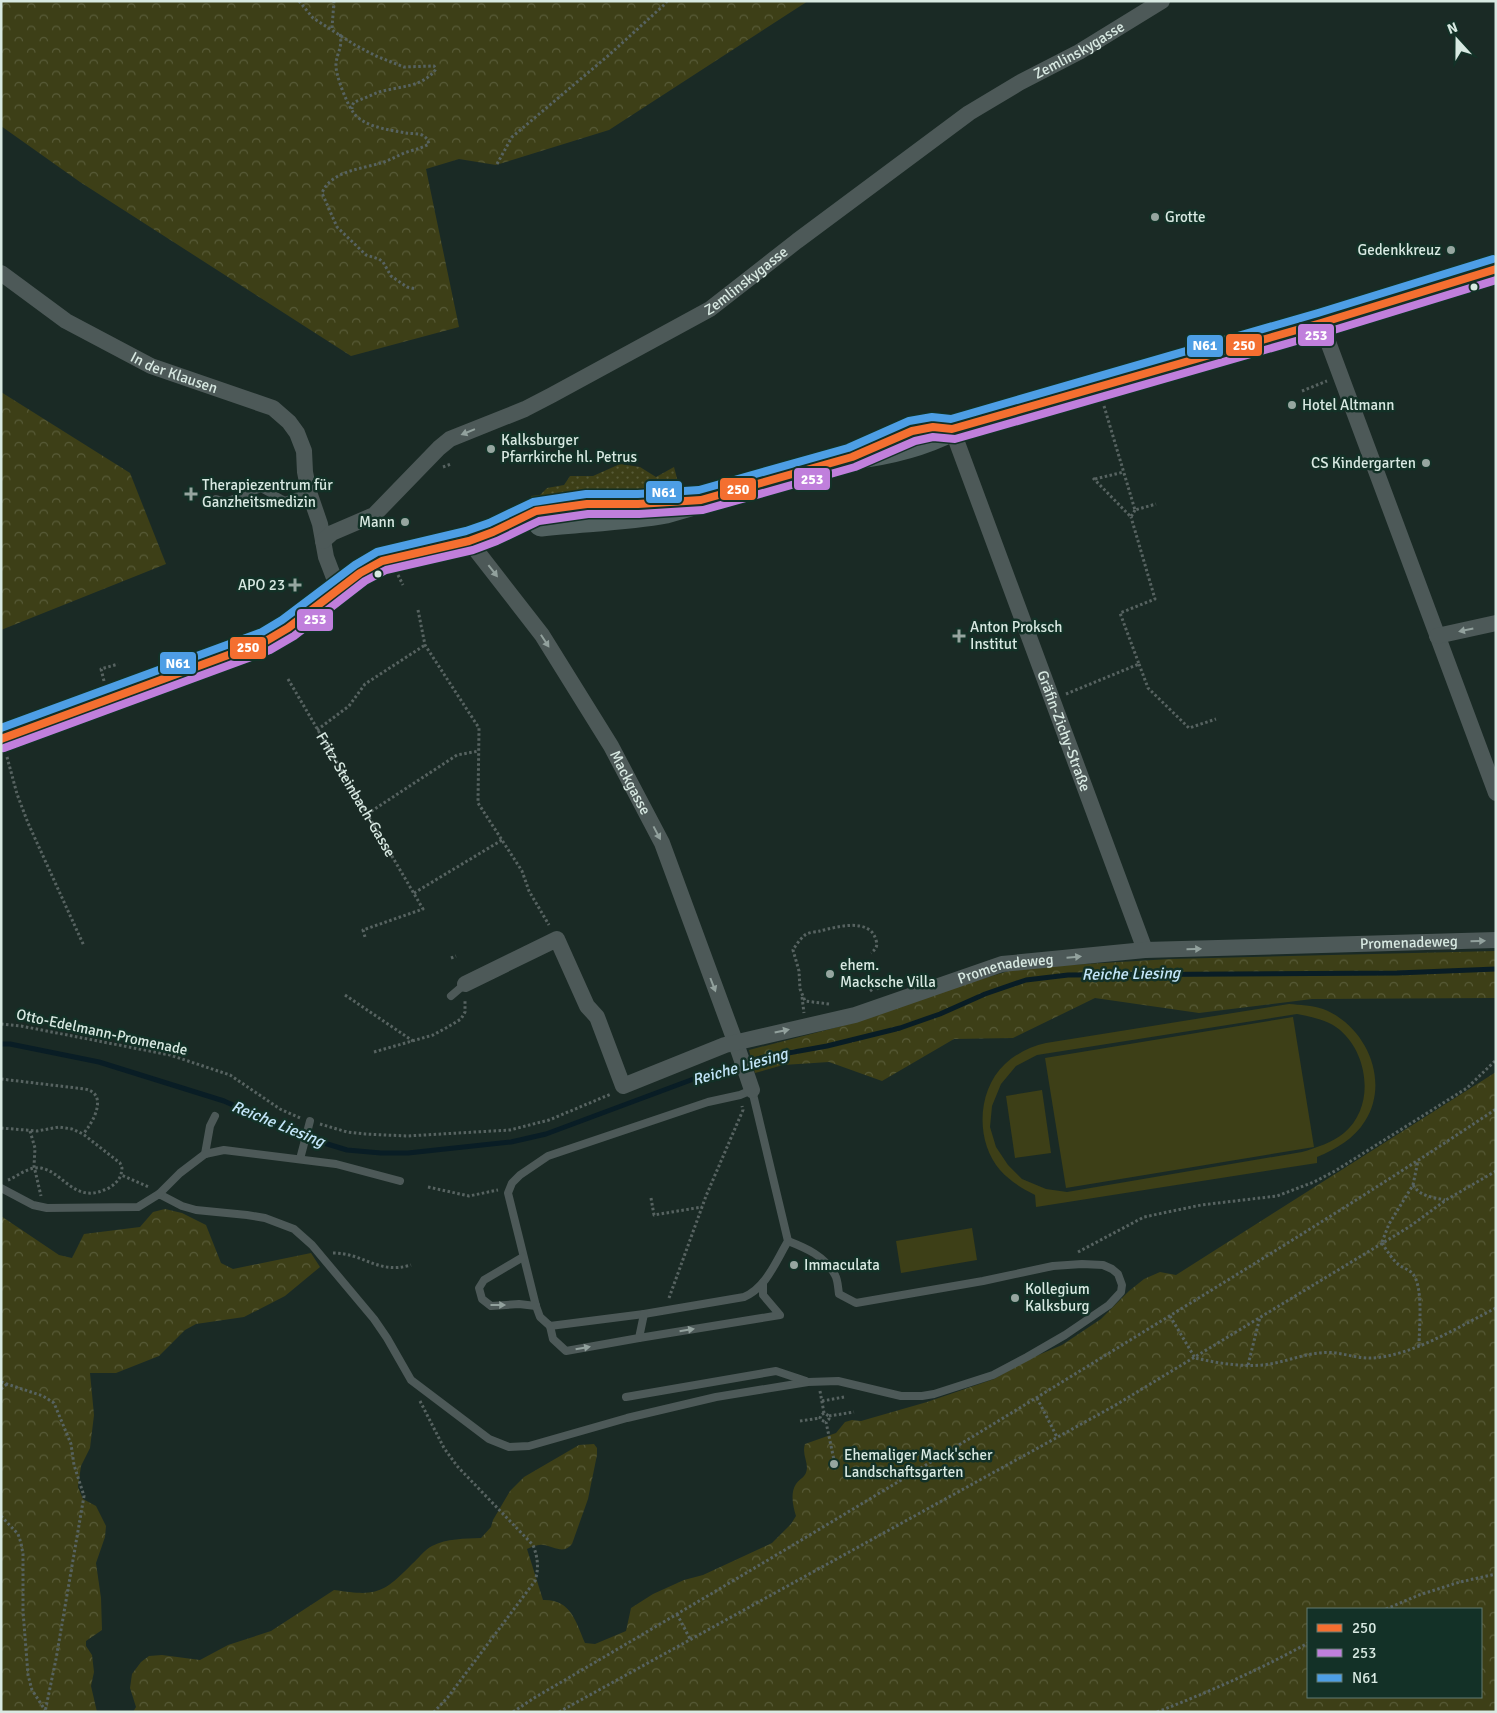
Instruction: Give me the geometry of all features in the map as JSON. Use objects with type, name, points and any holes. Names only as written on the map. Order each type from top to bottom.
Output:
[{"type":"main road","points":[[3,747],[252,647],[288,628],[339,591],[360,573],[392,558],[469,540],[587,504],[638,504],[701,500],[852,457],[879,454],[902,448],[952,429],[1322,323],[1496,269]]},
{"type":"street","name":"Zemlinskygasse","points":[[323,540],[332,533],[374,515],[450,439],[513,414],[552,395],[710,309],[797,241],[969,113],[1019,83],[1079,52],[1162,1]]},
{"type":"street","name":"In der Klausen","points":[[1,273],[66,321],[151,366],[273,408],[288,422],[297,433],[304,451],[305,472],[309,492],[320,524],[326,557],[339,591]]},
{"type":"street","points":[[1322,323],[1496,792]]},
{"type":"street","name":"Gräfin-Zichy-Straße","points":[[952,429],[1145,950]]},
{"type":"street","name":"Mackgasse","points":[[469,540],[542,635],[611,746],[662,843],[737,1047],[746,1087]]},
{"type":"street","points":[[1437,636],[1496,624]]},
{"type":"street","points":[[464,984],[557,939],[586,1006],[597,1017],[623,1086]]},
{"type":"street","name":"Promenadeweg","points":[[623,1086],[737,1047],[855,1015],[1002,964],[1145,950],[1496,940]]},
{"type":"lane","points":[[216,499],[226,502],[261,488],[284,501],[309,492]]},
{"type":"lane","points":[[451,996],[464,984]]},
{"type":"lane","points":[[550,1326],[644,1314],[744,1297],[754,1293],[763,1283],[788,1241],[746,1087],[708,1102],[548,1156],[520,1175],[512,1183],[508,1193],[540,1317],[550,1326],[553,1339],[566,1351],[780,1315],[763,1295],[763,1283]]},
{"type":"lane","points":[[205,1154],[210,1126],[215,1116]]},
{"type":"lane","points":[[300,1159],[310,1120]]},
{"type":"lane","points":[[1,1188],[40,1208],[134,1207],[142,1205],[159,1194],[180,1173],[205,1154],[224,1150],[336,1164],[400,1181]]},
{"type":"lane","points":[[159,1194],[182,1206],[196,1210],[247,1215],[282,1224],[302,1235],[374,1319],[411,1380],[489,1439],[501,1445],[516,1448],[543,1443],[627,1418],[716,1397],[808,1382],[838,1381],[901,1396],[922,1396],[954,1388],[993,1375],[1065,1335],[1110,1305],[1121,1292],[1118,1274],[1112,1269],[1103,1265],[1082,1264],[1053,1266],[983,1282],[856,1303],[839,1294],[836,1276],[823,1259],[808,1249],[788,1241]]},
{"type":"lane","points":[[523,1257],[484,1280],[479,1288],[482,1299],[490,1306],[519,1304],[536,1306]]},
{"type":"lane","points":[[639,1338],[644,1314]]},
{"type":"lane","points":[[626,1396],[776,1371],[808,1382]]},
{"type":"path","points":[[299,1],[313,18],[376,56],[404,67],[428,65],[434,66],[436,69],[428,78],[416,84],[376,93],[354,102],[352,112]]},
{"type":"path","points":[[332,28],[334,1]]},
{"type":"path","points":[[497,164],[512,137],[609,55],[666,1]]},
{"type":"path","points":[[340,34],[342,44],[336,62],[336,70],[352,112],[360,120],[422,135],[428,140],[429,144],[382,163],[355,169],[341,175],[331,181],[322,193],[337,227],[366,255],[383,262],[391,276],[396,280],[407,287],[416,289]]},
{"type":"path","points":[[1302,391],[1341,376]]},
{"type":"path","points":[[1097,387],[1135,510]]},
{"type":"path","points":[[1112,431],[1117,430]]},
{"type":"path","points":[[1124,472],[1094,479],[1131,517],[1155,599],[1120,614],[1148,688],[1189,728],[1216,719]]},
{"type":"path","points":[[1131,517],[1135,510],[1156,504]]},
{"type":"path","points":[[403,585],[397,574],[406,571]]},
{"type":"path","points":[[418,610],[424,645],[479,728],[478,803],[522,871],[529,891],[557,939]]},
{"type":"path","points":[[317,730],[349,706],[365,684],[424,645]]},
{"type":"path","points":[[104,678],[101,669],[118,664]]},
{"type":"path","points":[[1052,699],[1139,664]]},
{"type":"path","name":"Fritz-Steinbach-Gasse","points":[[288,679],[423,909],[363,930],[365,937]]},
{"type":"path","points":[[3,747],[28,823],[84,946]]},
{"type":"path","points":[[367,814],[457,755],[479,751]]},
{"type":"path","points":[[414,893],[502,840]]},
{"type":"path","points":[[831,1005],[805,1001],[802,996],[799,970],[793,950],[797,943],[806,934],[853,925],[868,928],[874,933],[877,942],[876,947],[871,953]]},
{"type":"path","points":[[451,958],[456,956]]},
{"type":"path","points":[[374,1052],[433,1036],[461,1019],[465,1012],[464,984]]},
{"type":"path","points":[[866,993],[877,986],[884,1005]]},
{"type":"path","points":[[344,996],[413,1042]]},
{"type":"path","name":"Otto-Edelmann-Promenade","points":[[1,1024],[21,1026],[170,1055],[230,1075],[280,1109],[347,1132],[365,1134],[407,1136],[510,1130],[549,1120],[606,1097],[623,1086]]},
{"type":"path","points":[[1053,1266],[1144,1217],[1201,1205],[1277,1196],[1314,1182],[1335,1171],[1467,1088],[1496,1060]]},
{"type":"path","points":[[1,1079],[92,1091],[97,1098],[98,1106],[95,1116],[83,1134]]},
{"type":"path","points":[[668,1301],[702,1207],[743,1110],[746,1087]]},
{"type":"path","points":[[513,1712],[1037,1398],[1418,1161],[1496,1109]]},
{"type":"path","points":[[1,1128],[41,1131],[65,1127],[83,1134],[120,1163],[122,1168],[121,1175],[116,1182],[106,1190],[95,1193],[87,1193],[70,1186],[48,1171],[34,1168],[1,1182]]},
{"type":"path","points":[[30,1131],[35,1148],[34,1168],[41,1192],[40,1208]]},
{"type":"path","points":[[1382,1243],[1389,1224],[1413,1186],[1418,1161]]},
{"type":"path","points":[[560,1712],[1114,1406],[1410,1227],[1446,1200],[1496,1171]]},
{"type":"path","points":[[121,1175],[136,1180],[159,1194]]},
{"type":"path","points":[[1413,1186],[1424,1196],[1446,1200]]},
{"type":"path","points":[[428,1187],[469,1196],[495,1190],[508,1193]]},
{"type":"path","points":[[651,1198],[654,1215],[702,1207]]},
{"type":"path","points":[[1382,1243],[1400,1266],[1411,1272],[1416,1278],[1419,1289],[1419,1346]]},
{"type":"path","points":[[320,1255],[339,1253],[353,1256],[377,1266],[394,1269],[411,1265]]},
{"type":"path","points":[[1170,1316],[1195,1358],[1219,1364],[1263,1365],[1331,1351],[1370,1358],[1391,1356],[1419,1346],[1496,1308]]},
{"type":"path","points":[[1248,1365],[1260,1317]]},
{"type":"path","points":[[411,1380],[416,1394],[444,1448],[472,1482],[526,1536],[533,1545],[538,1557],[538,1570],[535,1581],[448,1697],[434,1712]]},
{"type":"path","points":[[1,1382],[43,1396],[54,1403],[71,1444],[74,1465],[82,1488],[83,1507],[45,1711]]},
{"type":"path","points":[[1,1389],[7,1384]]},
{"type":"path","points":[[820,1391],[824,1413],[829,1416],[854,1412]]},
{"type":"path","points":[[822,1401],[844,1397]]},
{"type":"path","points":[[1037,1398],[1057,1437]]},
{"type":"path","points":[[820,1418],[824,1413]]},
{"type":"path","points":[[829,1416],[826,1422],[834,1460]]},
{"type":"path","points":[[800,1421],[820,1418],[826,1422]]},
{"type":"path","points":[[1,1516],[18,1534],[21,1543],[23,1554],[23,1611],[28,1675],[32,1690],[45,1711]]},
{"type":"path","points":[[1388,1608],[1460,1582],[1496,1574]]},
{"type":"path","points":[[677,1614],[690,1639]]},
{"type":"path","points":[[1157,1712],[1217,1689],[1274,1662],[1307,1644]]},
{"type":"green space","points":[[1,1],[808,1],[609,130],[496,165],[459,159],[426,169],[459,327],[351,356],[80,182],[1,126]]},
{"type":"green space","points":[[1,392],[130,473],[166,564],[1,630]]},
{"type":"green space","points":[[620,464],[640,467],[656,477],[674,467],[679,486],[642,493],[557,498],[534,504],[531,496],[540,495],[547,488],[564,485],[570,476],[593,476]]},
{"type":"green space","points":[[1496,951],[1496,998],[1312,999],[1199,1013],[1095,998],[1013,1038],[954,1039],[882,1081],[829,1062],[783,1065],[755,1073],[749,1050],[857,1022],[955,987],[1019,968],[1170,959]]},
{"type":"green space","points":[[1289,1004],[1310,1006],[1323,1009],[1351,1027],[1362,1041],[1370,1056],[1375,1088],[1372,1105],[1361,1127],[1344,1143],[1317,1157],[1317,1163],[1036,1207],[1035,1195],[1008,1178],[992,1158],[986,1145],[983,1131],[983,1116],[989,1087],[1005,1064],[1024,1050],[1046,1043]],"holes":[[[1297,1014],[1325,1021],[1340,1030],[1350,1041],[1357,1053],[1365,1081],[1361,1109],[1354,1122],[1344,1133],[1324,1144],[1302,1152],[1067,1192],[1046,1189],[1022,1179],[1008,1165],[996,1147],[990,1127],[992,1106],[1001,1084],[1016,1066],[1037,1055]]]},
{"type":"green space","points":[[1293,1017],[1314,1147],[1066,1188],[1045,1058]]},
{"type":"green space","points":[[1496,1072],[1496,1712],[133,1712],[136,1707],[130,1688],[132,1674],[141,1662],[149,1656],[162,1655],[200,1660],[228,1645],[271,1631],[334,1590],[359,1593],[377,1591],[393,1582],[429,1547],[450,1540],[481,1538],[491,1527],[510,1491],[524,1477],[579,1445],[594,1444],[597,1448],[597,1455],[588,1499],[572,1544],[565,1549],[541,1545],[527,1549],[543,1600],[560,1603],[571,1613],[585,1643],[595,1644],[626,1631],[631,1608],[653,1594],[684,1580],[703,1575],[772,1543],[791,1524],[796,1516],[793,1504],[794,1488],[806,1471],[805,1444],[836,1433],[845,1422],[852,1420],[861,1421],[927,1402],[994,1379],[1029,1359],[1062,1345],[1101,1319],[1144,1279],[1160,1272],[1176,1275]]},
{"type":"green space","points":[[1042,1090],[1051,1153],[1015,1158],[1006,1096]]},
{"type":"green space","points":[[165,1209],[182,1213],[206,1225],[221,1263],[233,1269],[311,1253],[320,1267],[285,1296],[244,1317],[196,1324],[185,1330],[159,1356],[116,1373],[90,1373],[94,1415],[90,1448],[81,1466],[78,1487],[83,1499],[96,1506],[106,1526],[105,1537],[96,1563],[101,1598],[102,1630],[86,1641],[86,1646],[92,1655],[94,1672],[91,1686],[97,1712],[1,1712],[1,1216],[59,1255],[72,1258],[84,1234],[140,1227],[153,1212]]},
{"type":"green space","points":[[972,1228],[977,1260],[901,1273],[896,1241]]},
{"type":"waterway","name":"Reiche Liesing","points":[[1,1044],[10,1044],[99,1062],[224,1101],[301,1136],[347,1150],[408,1153],[511,1142],[546,1134],[707,1074],[761,1058],[827,1046],[900,1028],[940,1014],[985,994],[1026,980],[1068,975],[1397,973],[1496,969]]},
{"type":"transit line","name":"N61","points":[[1,728],[262,632],[282,620],[355,565],[377,552],[466,531],[489,523],[533,502],[586,494],[638,494],[699,490],[848,448],[909,421],[932,417],[951,419],[1318,313],[1493,259]]},
{"type":"transit line","name":"250","points":[[1,739],[266,641],[288,628],[360,573],[382,561],[469,541],[493,532],[536,511],[587,504],[638,504],[701,500],[852,457],[912,431],[933,427],[952,429],[1321,323],[1496,269]]},
{"type":"transit line","name":"253","points":[[4,748],[270,650],[294,636],[365,581],[386,570],[473,550],[539,521],[588,514],[639,514],[703,510],[855,467],[915,441],[933,437],[955,439],[1324,333],[1496,280]]},
{"type":"place","name":"Grotte","points":[[1155,217]]},
{"type":"place","name":"Gedenkkreuz","points":[[1451,250]]},
{"type":"place","name":"Hotel Altmann","points":[[1292,405]]},
{"type":"place","name":"Kalksburger Pfarrkirche hl. Petrus","points":[[491,449]]},
{"type":"place","name":"CS Kindergarten","points":[[1426,463]]},
{"type":"place","name":"Therapiezentrum für Ganzheitsmedizin","points":[[191,494]]},
{"type":"place","name":"Mann","points":[[405,522]]},
{"type":"place","name":"APO 23","points":[[295,585]]},
{"type":"place","name":"Anton Proksch Institut","points":[[959,636]]},
{"type":"place","name":"ehem. Macksche Villa","points":[[830,974]]},
{"type":"place","name":"Immaculata","points":[[794,1265]]},
{"type":"place","name":"Kollegium Kalksburg","points":[[1015,1298]]},
{"type":"place","name":"Ehemaliger Mack'scher Landschaftsgarten","points":[[834,1464]]}]
